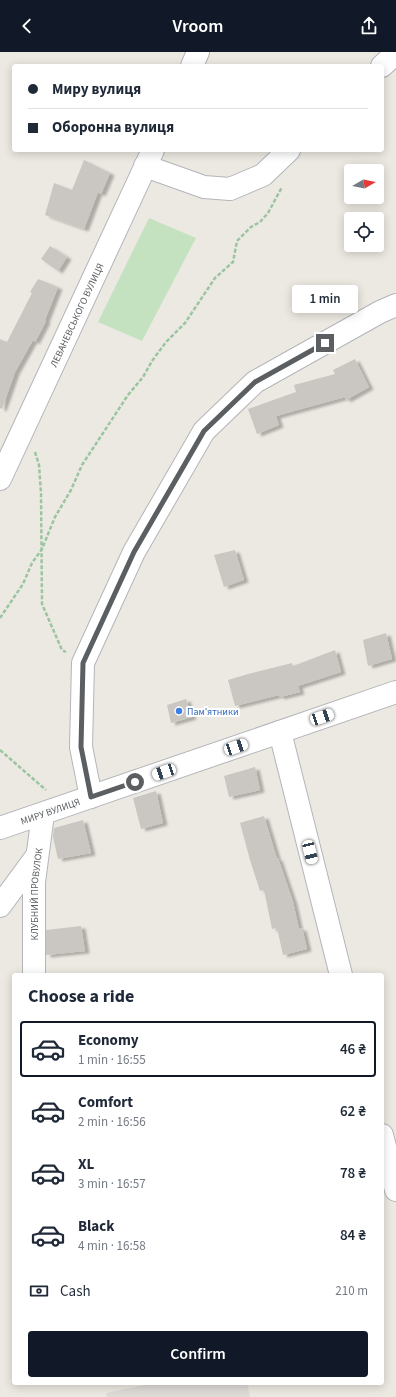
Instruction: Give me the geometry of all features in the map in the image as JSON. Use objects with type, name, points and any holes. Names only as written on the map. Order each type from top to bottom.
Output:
[{"type":"street","points":[[193,64],[198,52]]},
{"type":"street","points":[[384,64],[396,53]]},
{"type":"street","points":[[149,158],[204,187],[230,189],[263,174],[287,152]]},
{"type":"street","name":"ЛЕВАНЕВСЬКОГО ВУЛИЦЯ","points":[[0,480],[149,158]]},
{"type":"street","points":[[91,797],[81,747],[83,663],[134,552],[204,431],[255,382],[380,312],[396,305]]},
{"type":"street","name":"МИРУ ВУЛИЦЯ","points":[[0,828],[396,692]]},
{"type":"street","points":[[280,732],[341,973]]},
{"type":"street","name":"КЛУБНИЙ ПРОВУЛОК","points":[[34,973],[34,882],[43,814]]},
{"type":"street","points":[[0,906],[38,853]]},
{"type":"street","points":[[384,1143],[396,1190]]},
{"type":"path","points":[[0,618],[23,584],[32,563],[42,548],[55,517],[71,490],[82,465],[128,395],[143,377],[152,361],[166,342],[185,323],[215,278],[233,262],[237,241],[251,227],[260,222],[268,213],[284,183]]},
{"type":"path","points":[[26,422],[39,465],[42,548],[42,604],[62,650],[83,663]]},
{"type":"path","points":[[0,750],[46,790]]},
{"type":"shaded area","points":[[144,1385],[247,1385],[250,1397],[107,1397],[106,1393]]},
{"type":"green space","points":[[149,218],[196,238],[142,341],[98,322]]},
{"type":"building","points":[[84,160],[110,173],[101,194],[98,192],[84,229],[45,215],[54,183],[72,190]]},
{"type":"building","points":[[50,246],[67,257],[58,271],[41,259]]},
{"type":"building","points":[[38,279],[58,287],[45,320],[46,321],[35,342],[33,340],[15,372],[2,409],[0,408],[0,339],[7,342],[32,293],[30,292]]},
{"type":"building","points":[[355,359],[369,387],[346,400],[345,397],[276,416],[279,425],[257,434],[248,409],[296,392],[294,385],[335,374],[333,370]]},
{"type":"building","points":[[235,550],[244,580],[224,587],[214,555]]},
{"type":"building","points":[[386,633],[392,659],[368,666],[363,640]]},
{"type":"building","points":[[335,650],[341,672],[298,686],[300,692],[280,697],[279,695],[235,706],[228,680],[292,663],[293,666]]},
{"type":"building","name":"Пам'ятники","points":[[186,699],[192,717],[171,723],[167,705]]},
{"type":"building","points":[[255,767],[260,790],[229,797],[224,776]]},
{"type":"building","points":[[156,791],[163,823],[141,829],[133,798]]},
{"type":"building","points":[[264,816],[277,859],[278,858],[293,902],[299,929],[302,928],[307,949],[283,955],[277,928],[272,929],[264,890],[260,891],[240,823]]},
{"type":"building","points":[[83,820],[91,853],[58,859],[53,837],[54,828]]},
{"type":"building","points":[[81,926],[85,951],[46,955],[46,930]]},
{"type":"place","name":"Пам'ятники","points":[[179,711]]},
{"type":"route","points":[[135,782],[91,797],[81,747],[83,663],[134,552],[204,431],[255,382],[325,343]]}]
